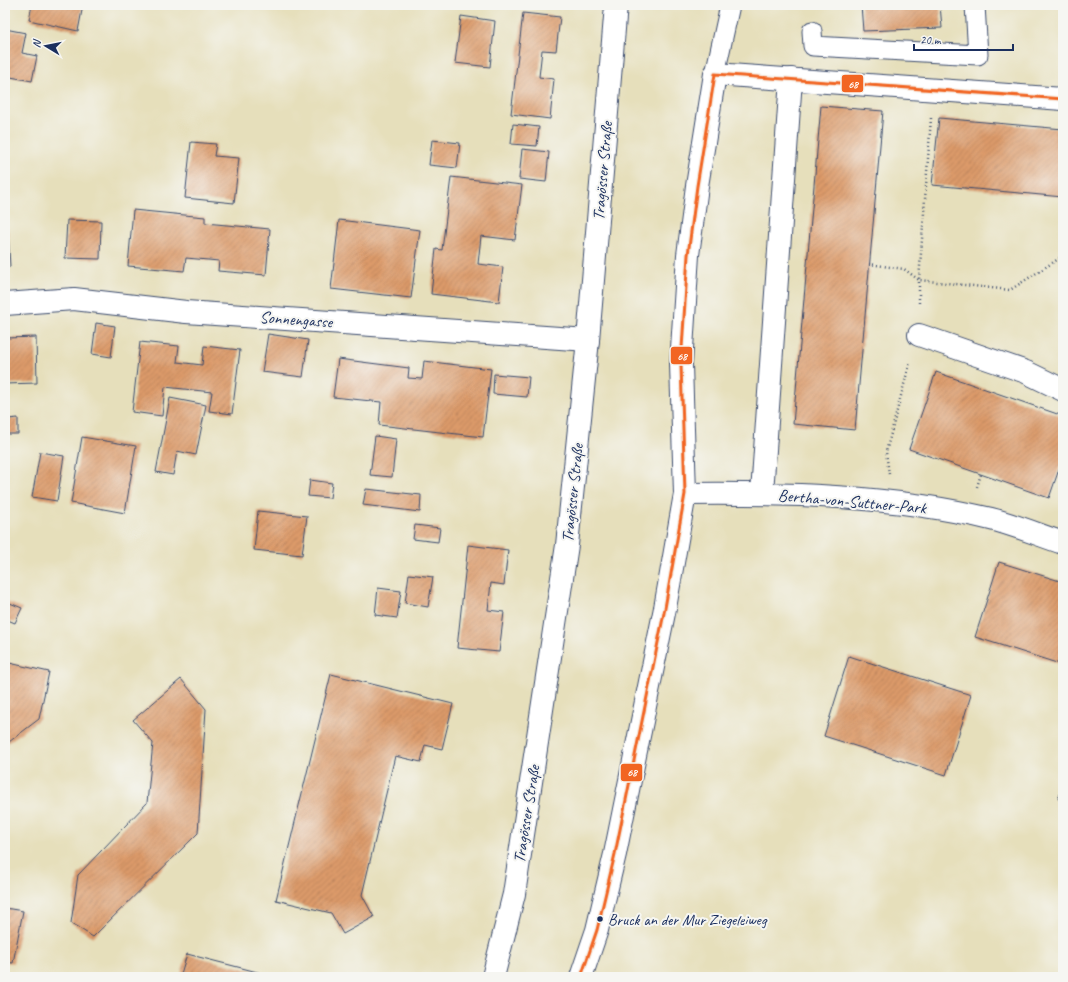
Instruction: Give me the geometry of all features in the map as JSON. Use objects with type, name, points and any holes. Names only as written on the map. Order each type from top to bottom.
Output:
[{"type":"street","name":"Tragösser Straße","points":[[493,977],[514,894],[566,553],[588,340],[616,5]]},
{"type":"street","points":[[581,977],[597,930],[615,854],[665,608],[685,494],[681,364],[688,255],[696,186],[715,74],[1063,99]]},
{"type":"street","points":[[762,493],[791,79]]},
{"type":"street","name":"Sonnengasse","points":[[5,304],[74,299],[186,312],[588,340]]},
{"type":"street","points":[[919,335],[1026,372],[1063,390]]},
{"type":"street","name":"Bertha-von-Suttner-Park","points":[[685,494],[762,493],[895,502],[992,519],[1063,543]]},
{"type":"lane","points":[[715,74],[730,5]]},
{"type":"lane","points":[[812,31],[813,46],[978,55],[975,5]]},
{"type":"path","points":[[895,502],[886,452],[896,410],[919,335],[919,280],[933,90]]},
{"type":"path","points":[[869,264],[904,269],[919,280],[1010,290],[1063,256]]},
{"type":"building","points":[[32,5],[83,5],[78,31],[29,20]]},
{"type":"building","points":[[861,5],[940,5],[942,28],[863,31]]},
{"type":"building","points":[[523,13],[560,17],[556,51],[542,50],[539,77],[554,79],[550,119],[511,114]]},
{"type":"building","points":[[461,16],[495,21],[490,67],[455,63]]},
{"type":"building","points":[[5,29],[26,33],[22,53],[37,56],[32,81],[5,76]]},
{"type":"building","points":[[821,106],[883,111],[855,430],[793,424]]},
{"type":"building","points":[[939,118],[1063,129],[1063,197],[932,185]]},
{"type":"building","points":[[513,124],[539,127],[537,146],[511,144]]},
{"type":"building","points":[[432,140],[460,143],[457,168],[429,165]]},
{"type":"building","points":[[191,142],[216,144],[214,156],[239,158],[234,203],[185,198]]},
{"type":"building","points":[[522,149],[549,152],[546,182],[519,179]]},
{"type":"building","points":[[451,177],[522,185],[515,240],[481,236],[478,264],[503,267],[499,302],[431,294],[436,249],[442,250]]},
{"type":"building","points":[[133,210],[205,217],[205,223],[270,229],[266,275],[218,271],[219,261],[186,258],[184,271],[128,266]]},
{"type":"building","points":[[67,220],[101,221],[100,259],[65,258]]},
{"type":"building","points":[[339,220],[420,230],[411,298],[331,289]]},
{"type":"building","points":[[5,230],[8,230],[10,267],[5,267]]},
{"type":"building","points":[[96,323],[115,326],[111,357],[92,354]]},
{"type":"building","points":[[268,334],[308,340],[303,377],[262,372]]},
{"type":"building","points":[[36,337],[37,383],[5,384],[5,338]]},
{"type":"building","points":[[140,342],[179,346],[177,362],[202,365],[204,346],[240,350],[232,414],[209,411],[212,392],[165,387],[162,416],[132,412]]},
{"type":"building","points":[[338,359],[409,368],[408,378],[422,379],[424,361],[491,369],[483,437],[379,425],[381,402],[333,397]]},
{"type":"building","points":[[936,372],[1063,416],[1063,458],[1049,498],[909,449]]},
{"type":"building","points":[[494,374],[529,377],[527,397],[493,394]]},
{"type":"building","points":[[170,398],[206,405],[196,455],[177,451],[173,475],[156,472]]},
{"type":"building","points":[[5,410],[8,410],[8,419],[18,418],[18,434],[5,434]]},
{"type":"building","points":[[375,436],[396,439],[392,477],[370,475]]},
{"type":"building","points":[[82,437],[136,446],[125,513],[71,503]]},
{"type":"building","points":[[40,452],[64,456],[57,501],[32,497]]},
{"type":"building","points":[[310,480],[332,483],[330,498],[308,496]]},
{"type":"building","points":[[366,489],[421,495],[420,512],[363,505]]},
{"type":"building","points":[[258,511],[307,516],[302,555],[254,550]]},
{"type":"building","points":[[415,525],[440,528],[438,542],[413,539]]},
{"type":"building","points":[[468,545],[508,550],[504,585],[491,583],[488,610],[504,612],[499,652],[457,648]]},
{"type":"building","points":[[999,562],[1063,582],[1063,665],[975,637]]},
{"type":"building","points":[[409,574],[433,577],[428,607],[405,603]]},
{"type":"building","points":[[378,588],[401,591],[397,618],[375,615]]},
{"type":"building","points":[[5,601],[22,608],[15,623],[5,619]]},
{"type":"building","points":[[849,656],[971,695],[946,775],[824,736]]},
{"type":"building","points":[[5,662],[49,672],[39,719],[5,745]]},
{"type":"building","points":[[331,674],[453,704],[442,749],[425,745],[421,762],[395,756],[362,895],[374,917],[343,934],[331,913],[276,900]]},
{"type":"building","points":[[181,679],[206,709],[198,833],[93,937],[71,923],[78,875],[147,803],[153,743],[133,720]]},
{"type":"building","points":[[1063,784],[1063,800],[1058,799]]},
{"type":"building","points":[[5,908],[23,911],[13,963],[5,962]]},
{"type":"building","points":[[187,954],[269,975],[269,977],[180,977]]},
{"type":"transit line","name":"68","points":[[581,977],[597,930],[615,854],[665,608],[685,494],[681,364],[688,255],[697,186],[715,74],[1063,99]]},
{"type":"place","name":"Bruck an der Mur Ziegeleiweg","points":[[600,919]]}]
